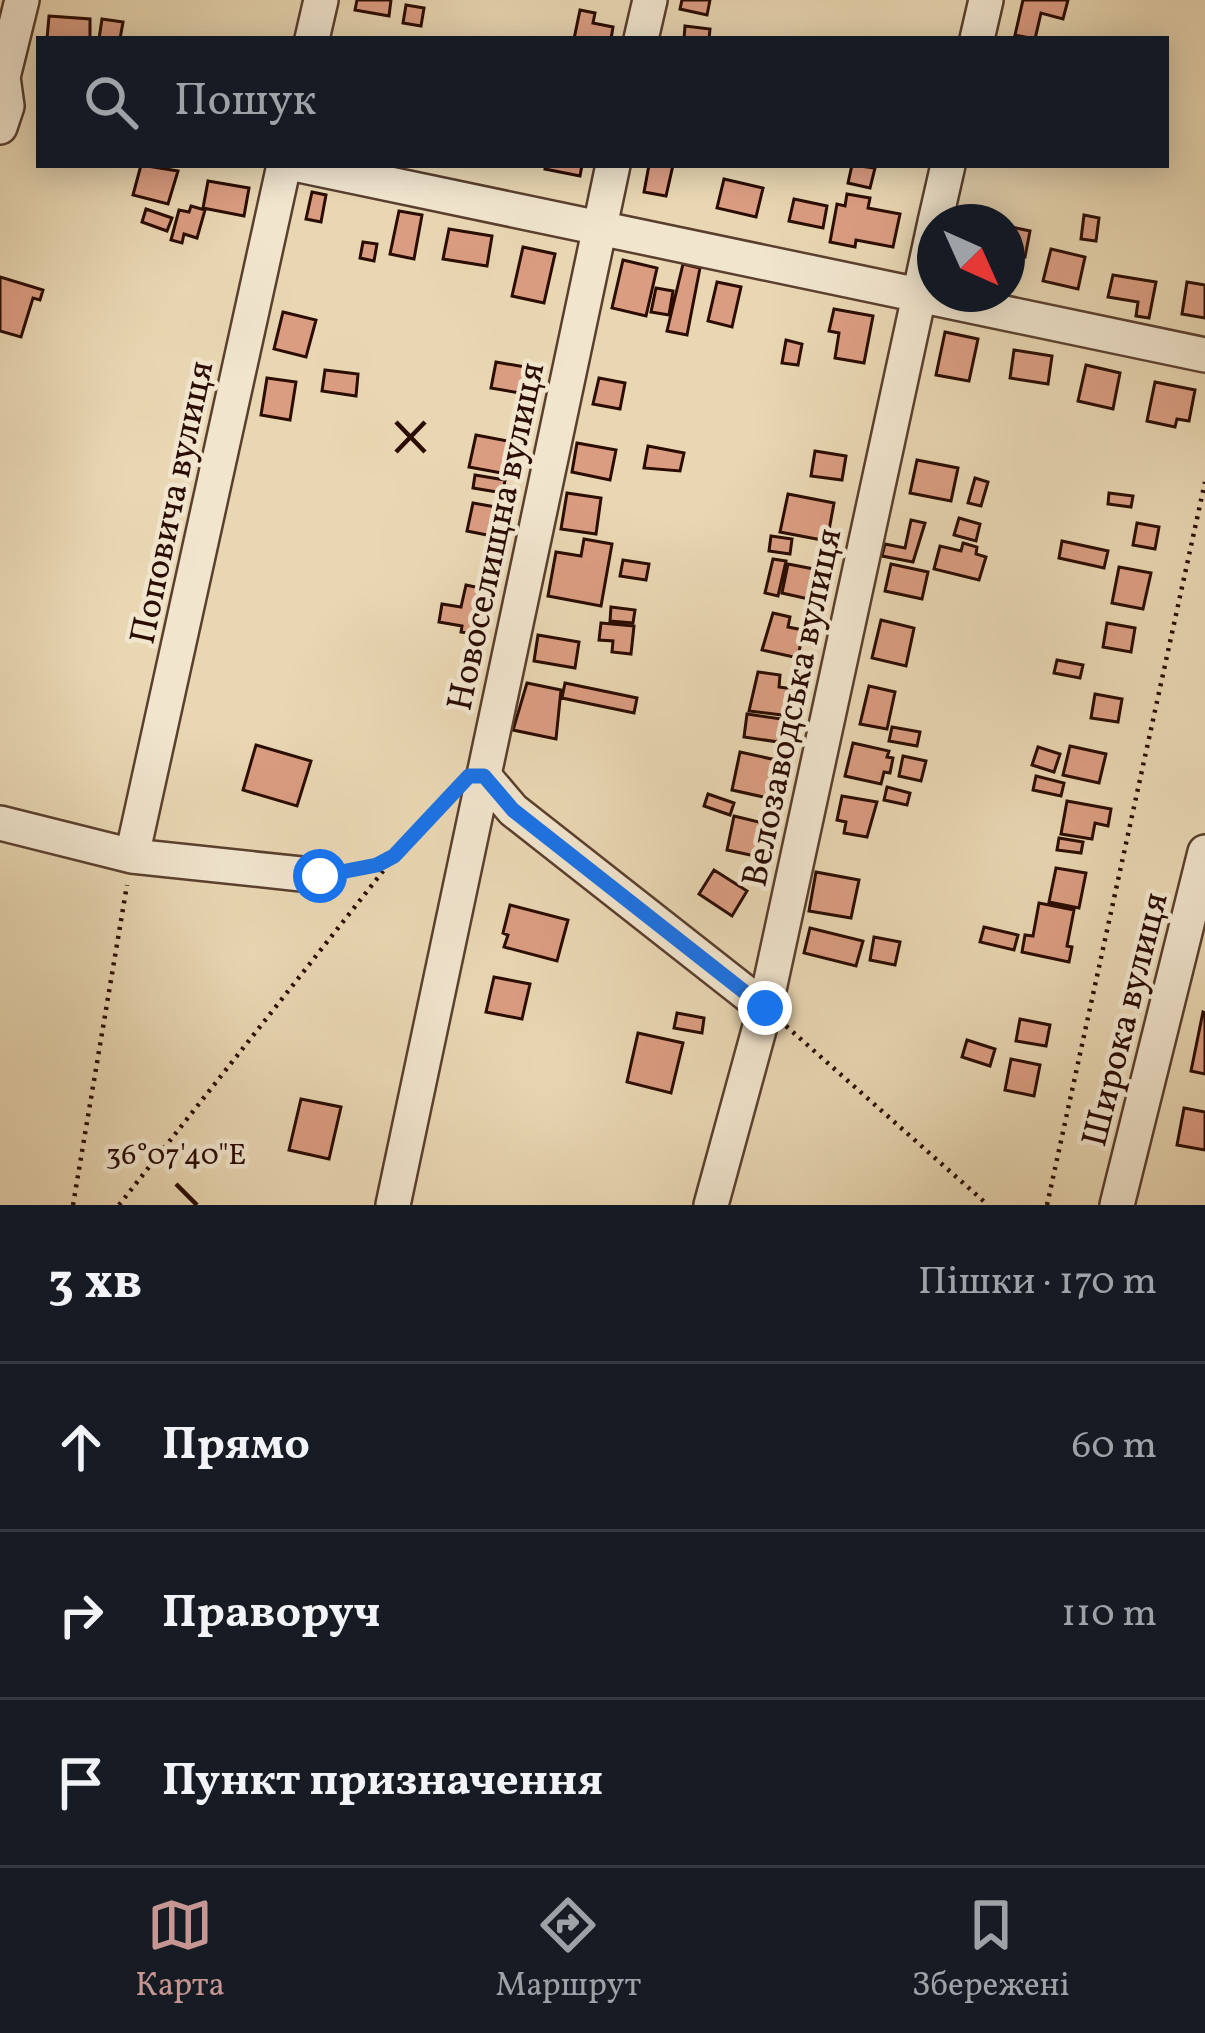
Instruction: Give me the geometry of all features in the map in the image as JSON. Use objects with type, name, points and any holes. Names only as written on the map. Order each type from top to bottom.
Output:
[{"type":"street","points":[[11,112],[3,77],[22,0]]},
{"type":"street","points":[[313,36],[321,0]]},
{"type":"street","points":[[642,36],[650,0]]},
{"type":"street","points":[[978,36],[986,0]]},
{"type":"street","name":"Поповича вулиця","points":[[132,856],[283,168]]},
{"type":"street","points":[[313,168],[917,293]]},
{"type":"street","name":"Новоселищна вулиця","points":[[393,1205],[612,168]]},
{"type":"street","name":"Велозаводська вулиця","points":[[939,204],[947,168]]},
{"type":"street","name":"Велозаводська вулиця","points":[[711,1205],[765,1008],[917,302]]},
{"type":"street","points":[[1007,312],[1205,355]]},
{"type":"street","points":[[484,776],[513,810],[765,1008]]},
{"type":"street","points":[[0,823],[132,856],[320,876]]},
{"type":"street","name":"Широка вулиця","points":[[1117,1205],[1205,852]]},
{"type":"path","points":[[1047,1205],[1205,482]]},
{"type":"path","points":[[118,1205],[394,856],[469,776],[484,776]]},
{"type":"path","points":[[73,1205],[132,856]]},
{"type":"path","points":[[320,876],[377,865],[394,856]]},
{"type":"path","points":[[765,1008],[988,1205]]},
{"type":"building","points":[[357,0],[391,0],[389,16],[355,10]]},
{"type":"building","points":[[682,0],[710,0],[707,15],[680,9]]},
{"type":"building","points":[[1023,0],[1068,0],[1063,19],[1041,13],[1036,36],[1015,35]]},
{"type":"building","points":[[406,5],[424,8],[421,26],[403,23]]},
{"type":"building","points":[[580,10],[595,13],[593,23],[613,27],[612,36],[575,36]]},
{"type":"building","points":[[49,16],[90,19],[90,36],[47,36]]},
{"type":"building","points":[[102,19],[123,22],[121,36],[99,36]]},
{"type":"building","points":[[685,26],[710,29],[709,36],[684,36]]},
{"type":"building","points":[[140,168],[178,171],[168,204],[133,195]]},
{"type":"building","points":[[545,168],[581,168],[580,176]]},
{"type":"building","points":[[648,168],[672,168],[666,196],[644,192]]},
{"type":"building","points":[[851,168],[875,168],[870,188],[848,183]]},
{"type":"building","points":[[724,179],[763,188],[756,217],[717,208]]},
{"type":"building","points":[[208,181],[249,188],[244,216],[203,208]]},
{"type":"building","points":[[312,192],[326,195],[321,222],[306,219]]},
{"type":"building","points":[[847,194],[870,198],[868,208],[900,214],[893,247],[856,240],[855,247],[830,242],[837,204],[845,206]]},
{"type":"building","points":[[794,199],[827,206],[823,228],[789,221]]},
{"type":"building","points":[[191,206],[205,210],[197,238],[184,234],[182,243],[171,240],[179,210],[189,212]]},
{"type":"building","points":[[146,209],[172,218],[167,231],[142,222]]},
{"type":"building","points":[[399,211],[422,215],[414,259],[390,254]]},
{"type":"building","points":[[1084,215],[1099,218],[1096,241],[1081,239]]},
{"type":"building","points":[[449,229],[492,236],[487,266],[443,259]]},
{"type":"building","points":[[363,242],[377,244],[374,261],[360,258]]},
{"type":"building","points":[[523,247],[555,254],[544,303],[512,296]]},
{"type":"building","points":[[1051,249],[1085,257],[1078,289],[1043,281]]},
{"type":"building","points":[[623,260],[657,268],[646,316],[612,308]]},
{"type":"building","points":[[683,264],[700,268],[687,335],[667,331]]},
{"type":"building","points":[[1113,275],[1156,282],[1149,318],[1136,316],[1138,302],[1108,297]]},
{"type":"building","points":[[0,277],[43,290],[40,300],[33,298],[21,337],[0,331]]},
{"type":"building","points":[[717,282],[741,287],[732,327],[708,321]]},
{"type":"building","points":[[1187,282],[1205,285],[1205,318],[1182,314]]},
{"type":"building","points":[[656,288],[673,291],[669,315],[651,312]]},
{"type":"building","points":[[834,309],[873,316],[864,363],[835,358],[839,333],[829,331]]},
{"type":"building","points":[[283,312],[316,320],[306,357],[274,349]]},
{"type":"building","points":[[945,332],[978,339],[969,381],[936,375]]},
{"type":"building","points":[[786,340],[802,344],[798,365],[782,363]]},
{"type":"building","points":[[1014,350],[1052,356],[1048,384],[1010,378]]},
{"type":"building","points":[[496,362],[531,368],[526,394],[491,388]]},
{"type":"building","points":[[1086,365],[1120,373],[1113,409],[1078,401]]},
{"type":"building","points":[[325,370],[358,374],[356,396],[322,391]]},
{"type":"building","points":[[267,378],[296,382],[290,420],[261,415]]},
{"type":"building","points":[[599,378],[625,383],[620,409],[593,404]]},
{"type":"building","points":[[1155,382],[1195,390],[1189,421],[1177,419],[1175,427],[1147,421]]},
{"type":"building","points":[[476,435],[513,442],[507,474],[469,467]]},
{"type":"building","points":[[577,443],[616,450],[610,480],[572,472]]},
{"type":"building","points":[[648,446],[684,453],[680,471],[644,468]]},
{"type":"building","points":[[815,451],[846,456],[842,480],[811,476]]},
{"type":"building","points":[[917,460],[958,468],[951,501],[910,493]]},
{"type":"building","points":[[475,475],[505,480],[503,493],[473,488]]},
{"type":"building","points":[[975,478],[988,482],[981,506],[968,503]]},
{"type":"building","points":[[567,493],[601,498],[596,534],[561,529]]},
{"type":"building","points":[[1109,493],[1133,496],[1131,507],[1108,504]]},
{"type":"building","points":[[788,494],[834,503],[827,541],[780,532]]},
{"type":"building","points":[[473,503],[507,509],[502,538],[467,531]]},
{"type":"building","points":[[959,518],[980,524],[976,541],[954,535]]},
{"type":"building","points":[[911,520],[925,523],[913,562],[882,556],[885,544],[905,548]]},
{"type":"building","points":[[1137,523],[1159,527],[1155,549],[1133,545]]},
{"type":"building","points":[[771,536],[792,539],[790,554],[769,551]]},
{"type":"building","points":[[584,539],[612,544],[601,606],[548,596],[556,552],[581,556]]},
{"type":"building","points":[[1062,541],[1108,551],[1104,568],[1059,558]]},
{"type":"building","points":[[963,543],[977,547],[976,554],[986,557],[979,580],[934,569],[940,546],[961,551]]},
{"type":"building","points":[[773,559],[786,561],[778,596],[765,593]]},
{"type":"building","points":[[623,560],[649,564],[646,580],[620,576]]},
{"type":"building","points":[[788,564],[819,570],[813,600],[782,593]]},
{"type":"building","points":[[891,564],[928,572],[922,599],[885,591]]},
{"type":"building","points":[[1119,567],[1151,573],[1143,609],[1112,603]]},
{"type":"building","points":[[466,585],[489,590],[480,635],[439,622],[442,604],[461,607]]},
{"type":"building","points":[[611,607],[635,610],[633,623],[610,621]]},
{"type":"building","points":[[773,613],[790,617],[788,627],[803,630],[798,658],[762,650]]},
{"type":"building","points":[[881,620],[914,628],[906,666],[872,658]]},
{"type":"building","points":[[601,623],[634,626],[631,654],[612,652],[613,641],[599,640]]},
{"type":"building","points":[[1107,623],[1135,628],[1131,652],[1103,647]]},
{"type":"building","points":[[538,635],[579,642],[575,668],[534,661]]},
{"type":"building","points":[[1057,660],[1083,665],[1080,678],[1054,673]]},
{"type":"building","points":[[758,672],[780,675],[779,687],[793,689],[790,716],[749,711]]},
{"type":"building","points":[[527,683],[561,690],[556,739],[513,730]]},
{"type":"building","points":[[565,683],[637,698],[634,713],[562,698]]},
{"type":"building","points":[[869,686],[895,692],[887,729],[860,724]]},
{"type":"building","points":[[1095,694],[1122,699],[1118,722],[1091,718]]},
{"type":"building","points":[[747,714],[796,721],[792,744],[744,737]]},
{"type":"building","points":[[892,727],[920,732],[917,746],[889,741]]},
{"type":"building","points":[[853,743],[889,751],[887,757],[893,758],[890,773],[884,772],[881,784],[845,776]]},
{"type":"building","points":[[256,745],[311,761],[297,806],[243,790]]},
{"type":"building","points":[[1070,746],[1106,754],[1099,783],[1063,775]]},
{"type":"building","points":[[1038,747],[1060,754],[1054,772],[1032,765]]},
{"type":"building","points":[[740,752],[776,760],[768,798],[732,790]]},
{"type":"building","points":[[903,756],[926,761],[921,781],[899,776]]},
{"type":"building","points":[[1036,776],[1064,783],[1061,796],[1033,790]]},
{"type":"building","points":[[887,787],[910,793],[907,805],[884,800]]},
{"type":"building","points":[[708,794],[734,803],[730,815],[704,806]]},
{"type":"building","points":[[842,796],[877,802],[867,837],[844,833],[846,822],[837,820]]},
{"type":"building","points":[[1067,801],[1111,809],[1108,826],[1095,823],[1092,839],[1061,834]]},
{"type":"building","points":[[734,816],[763,823],[755,856],[727,850]]},
{"type":"building","points":[[1059,838],[1083,842],[1081,853],[1057,850]]},
{"type":"building","points":[[1056,868],[1086,873],[1079,908],[1049,902]]},
{"type":"building","points":[[714,870],[747,891],[732,916],[699,894]]},
{"type":"building","points":[[816,872],[859,880],[851,918],[809,911]]},
{"type":"building","points":[[1039,903],[1074,910],[1069,962],[1022,952],[1025,935],[1033,936]]},
{"type":"building","points":[[510,905],[568,920],[557,961],[504,947]]},
{"type":"building","points":[[984,927],[1018,935],[1014,950],[980,942]]},
{"type":"building","points":[[810,928],[863,941],[856,966],[804,953]]},
{"type":"building","points":[[874,937],[900,942],[895,965],[870,960]]},
{"type":"building","points":[[494,977],[530,984],[522,1019],[486,1012]]},
{"type":"building","points":[[677,1013],[704,1018],[702,1033],[674,1028]]},
{"type":"building","points":[[1205,1013],[1205,1074],[1191,1071]]},
{"type":"building","points":[[1020,1019],[1050,1025],[1046,1046],[1016,1041]]},
{"type":"building","points":[[638,1033],[683,1043],[671,1093],[627,1082]]},
{"type":"building","points":[[967,1040],[995,1049],[990,1066],[962,1057]]},
{"type":"building","points":[[1011,1059],[1040,1065],[1034,1096],[1005,1090]]},
{"type":"building","points":[[301,1099],[341,1107],[329,1159],[289,1150]]},
{"type":"building","points":[[1184,1108],[1205,1112],[1205,1150],[1177,1145]]},
{"type":"route","points":[[320,876],[377,865],[394,856],[469,776],[484,776],[513,810],[765,1008]]}]
